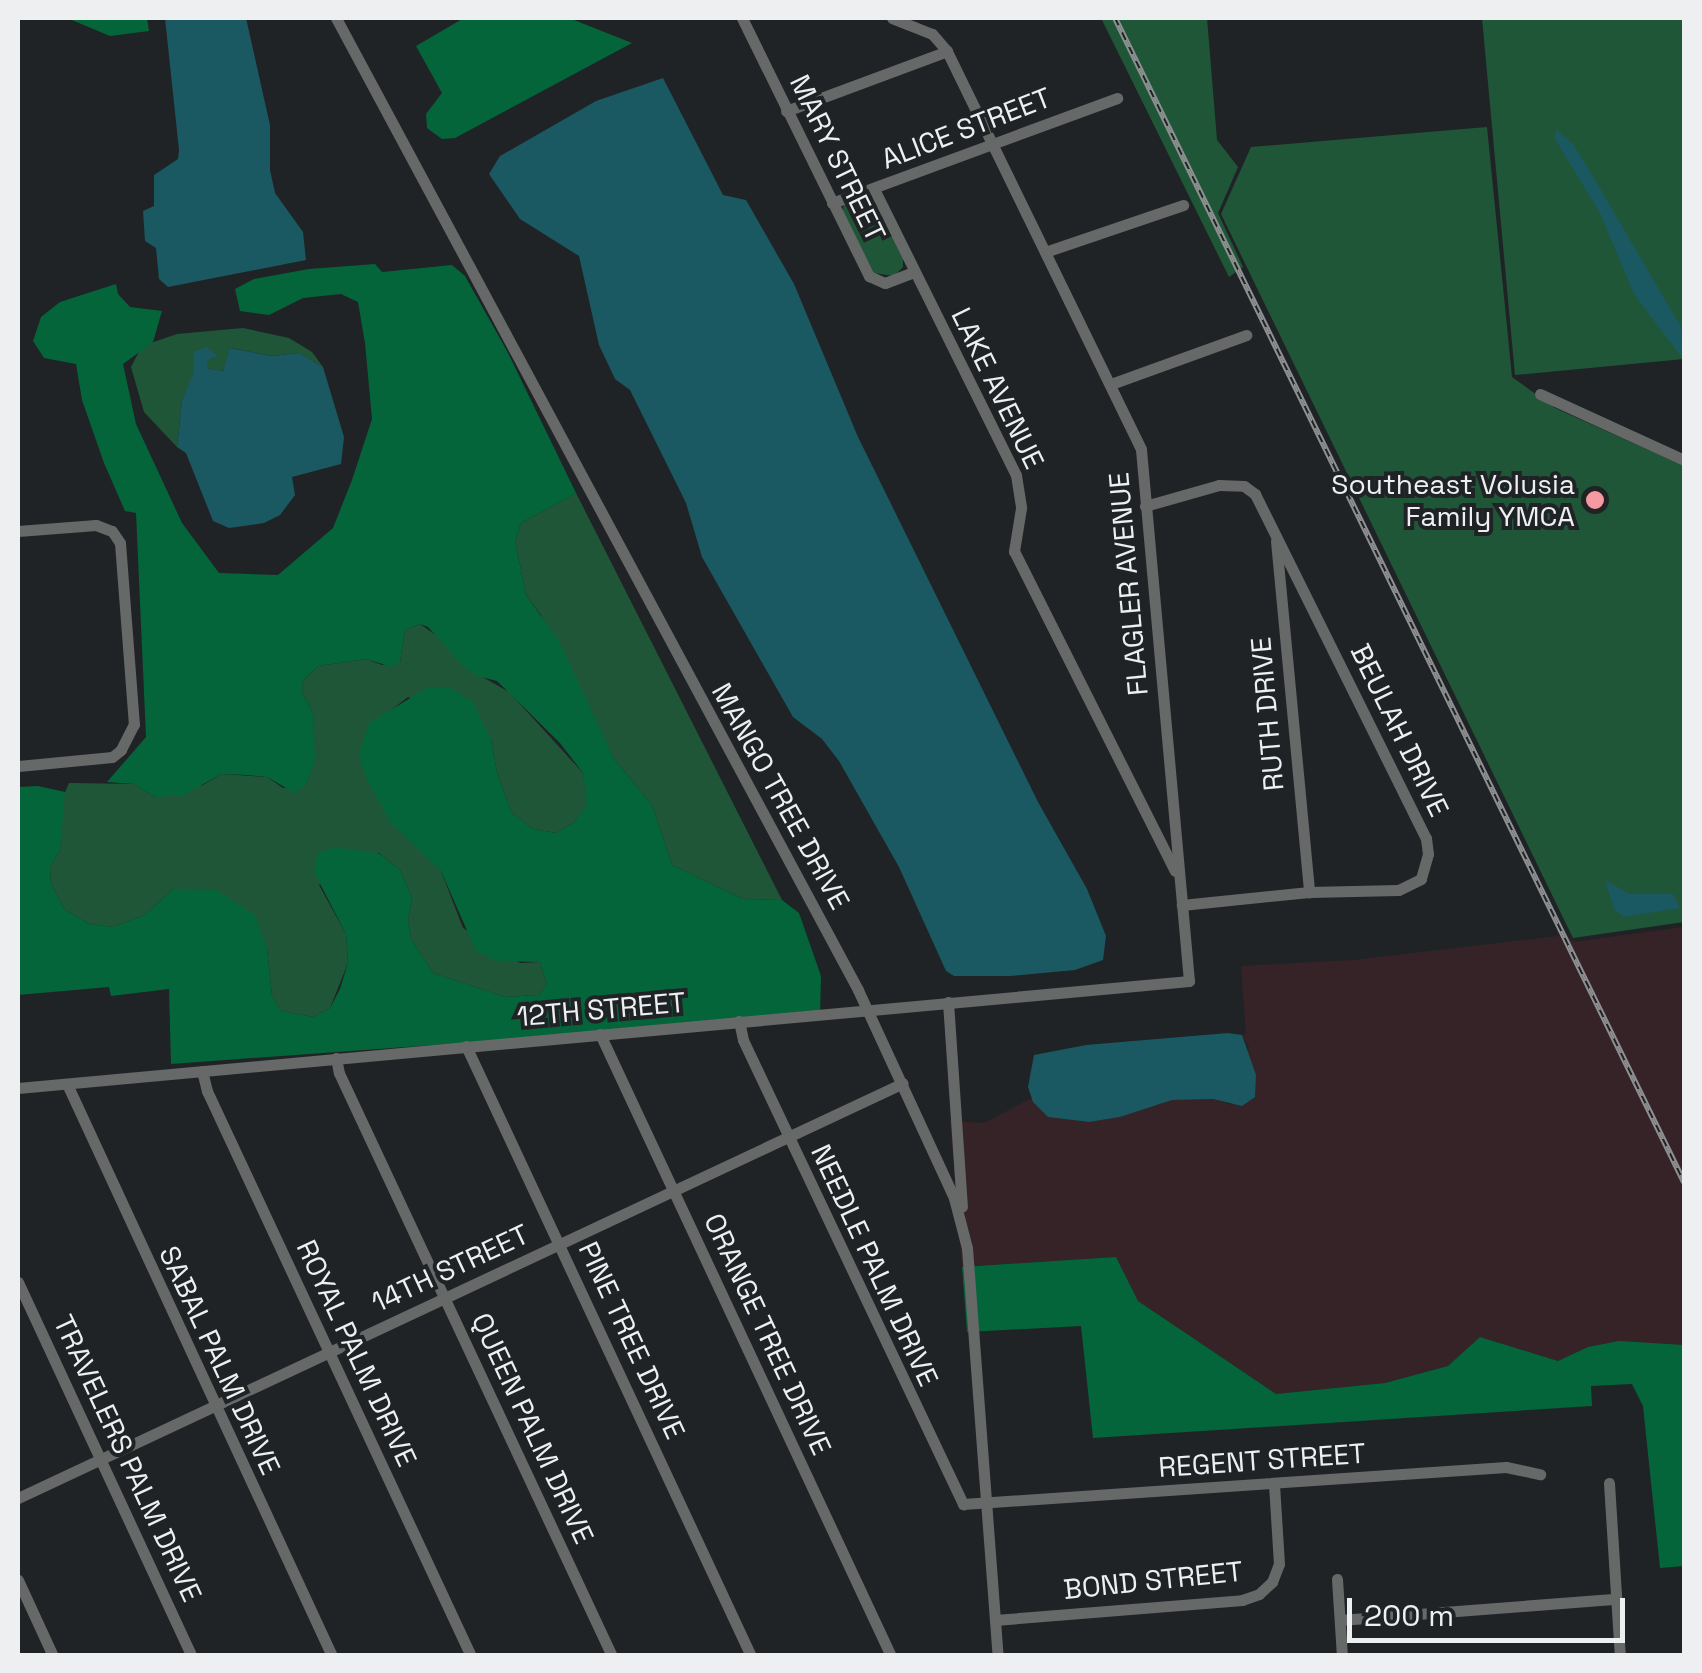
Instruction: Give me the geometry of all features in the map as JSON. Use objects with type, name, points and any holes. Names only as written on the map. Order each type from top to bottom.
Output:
[{"type":"street","name":"MANGO TREE DRIVE","points":[[336,18],[867,1009],[963,1224],[998,1656]]},
{"type":"street","name":"MARY STREET","points":[[742,18],[832,204],[877,282],[913,272]]},
{"type":"street","name":"FLAGLER AVENUE","points":[[892,18],[932,34],[947,52],[1141,449],[1189,982]]},
{"type":"street","points":[[786,111],[947,52]]},
{"type":"street","name":"ALICE STREET","points":[[832,204],[1116,98]]},
{"type":"street","name":"LAKE AVENUE","points":[[874,189],[1016,476],[1021,508],[1014,551],[1180,881]]},
{"type":"street","points":[[1045,252],[1183,205]]},
{"type":"street","points":[[1111,384],[1246,335]]},
{"type":"street","points":[[1540,394],[1684,460]]},
{"type":"street","name":"BEULAH DRIVE","points":[[1144,506],[1233,483],[1255,494],[1426,838],[1428,854],[1421,879],[1398,890],[1308,892],[1182,905]]},
{"type":"street","points":[[18,530],[96,526],[112,531],[120,543],[134,710],[130,737],[112,756],[18,766]]},
{"type":"street","name":"RUTH DRIVE","points":[[1275,532],[1308,892]]},
{"type":"street","name":"12TH STREET","points":[[18,1088],[1189,982]]},
{"type":"street","points":[[948,1002],[963,1224]]},
{"type":"street","name":"NEEDLE PALM DRIVE","points":[[739,1022],[743,1040],[957,1498],[969,1507],[986,1506]]},
{"type":"street","name":"ORANGE TREE DRIVE","points":[[600,1034],[891,1656]]},
{"type":"street","name":"PINE TREE DRIVE","points":[[466,1046],[752,1656]]},
{"type":"street","name":"QUEEN PALM DRIVE","points":[[336,1058],[339,1073],[612,1656]]},
{"type":"street","name":"ROYAL PALM DRIVE","points":[[202,1070],[206,1091],[472,1656]]},
{"type":"street","name":"14TH STREET","points":[[18,1498],[903,1083]]},
{"type":"street","name":"SABAL PALM DRIVE","points":[[67,1084],[332,1656]]},
{"type":"street","name":"TRAVELERS PALM DRIVE","points":[[18,1282],[192,1656]]},
{"type":"street","name":"REGENT STREET","points":[[986,1506],[1506,1467],[1540,1474]]},
{"type":"street","name":"BOND STREET","points":[[995,1620],[1242,1600],[1259,1594],[1272,1582],[1279,1564],[1274,1484]]},
{"type":"street","points":[[1609,1484],[1620,1656]]},
{"type":"street","points":[[1337,1579],[1342,1656]]},
{"type":"street","points":[[18,1580],[53,1656]]},
{"type":"street","points":[[1340,1620],[1616,1598]]},
{"type":"shaded area","points":[[1684,927],[1684,1345],[1680,1347],[1588,1347],[1558,1361],[1480,1337],[1448,1366],[1385,1383],[1276,1394],[1138,1301],[1116,1257],[962,1267],[950,1121],[984,1123],[1032,1098],[1048,1117],[1089,1122],[1120,1117],[1172,1100],[1213,1099],[1232,1105],[1249,1047],[1242,1035],[1246,1034],[1241,966],[1354,960],[1567,935],[1574,942]]},
{"type":"green space","points":[[67,18],[147,18],[149,31],[110,36]]},
{"type":"green space","points":[[464,18],[569,18],[632,43],[455,138],[442,139],[427,128],[426,114],[442,93],[416,46]]},
{"type":"green space","points":[[1101,18],[1207,18],[1217,140],[1238,167],[1218,213],[1243,267],[1229,277]]},
{"type":"green space","points":[[1482,18],[1684,18],[1684,359],[1515,375]]},
{"type":"green space","points":[[1487,127],[1512,377],[1555,408],[1684,466],[1684,922],[1573,938],[1221,214],[1251,147]]},
{"type":"green space","points":[[873,197],[903,259],[903,267],[894,276],[874,273],[842,212],[844,204]]},
{"type":"green space","points":[[375,264],[382,272],[452,265],[465,276],[507,351],[576,493],[521,523],[515,541],[526,595],[559,641],[614,759],[652,805],[672,865],[743,899],[782,900],[799,913],[821,976],[820,1017],[171,1064],[169,989],[111,996],[109,987],[18,995],[18,787],[38,786],[65,792],[60,850],[50,867],[51,884],[64,909],[89,924],[113,927],[145,915],[173,889],[216,890],[255,915],[267,949],[272,996],[281,1011],[313,1017],[330,1008],[340,989],[348,963],[346,934],[314,872],[317,854],[334,847],[380,854],[400,870],[412,898],[408,920],[411,939],[433,973],[505,997],[538,995],[547,985],[540,962],[497,961],[476,951],[441,871],[391,823],[367,780],[359,755],[369,723],[427,688],[450,688],[473,702],[491,740],[498,777],[512,813],[533,829],[556,833],[575,822],[587,804],[583,773],[560,743],[497,681],[477,676],[463,666],[428,627],[420,624],[405,630],[400,662],[392,667],[366,659],[318,666],[303,681],[302,692],[313,713],[315,760],[306,784],[295,793],[267,777],[247,775],[221,774],[184,795],[155,797],[134,784],[107,782],[146,737],[136,513],[125,511],[104,463],[82,400],[76,364],[44,358],[33,341],[41,317],[60,302],[116,284],[118,294],[130,307],[162,311],[153,342],[123,364],[136,424],[182,523],[219,573],[278,575],[333,528],[352,480],[372,419],[365,343],[358,302],[341,294],[303,298],[269,315],[240,311],[235,289],[254,279],[309,269]]},
{"type":"green space","points":[[243,328],[289,338],[312,352],[323,367],[299,353],[271,356],[231,348],[223,371],[206,368],[207,347],[182,400],[177,447],[144,412],[131,367],[142,346],[177,334]]},
{"type":"green space","points":[[576,493],[782,900],[743,899],[672,865],[652,805],[614,759],[541,615],[526,595],[515,541],[521,523]]},
{"type":"green space","points":[[420,624],[447,643],[463,666],[509,692],[583,773],[588,804],[575,822],[556,833],[533,829],[512,813],[498,777],[491,740],[408,697],[391,710],[427,852],[441,871],[463,928],[520,963],[540,962],[547,985],[538,995],[505,997],[433,973],[411,939],[408,920],[412,898],[400,870],[379,853],[319,885],[346,934],[348,963],[330,1008],[313,1017],[281,1011],[272,996],[267,949],[173,889],[145,915],[113,927],[89,924],[64,909],[51,884],[50,867],[60,850],[63,797],[69,783],[134,784],[155,797],[203,785],[221,774],[267,777],[283,788],[306,784],[314,760],[313,713],[302,692],[303,681],[318,666],[366,659],[382,665],[400,662],[405,630]]},
{"type":"green space","points":[[1116,1257],[1138,1301],[1276,1394],[1385,1383],[1448,1366],[1480,1337],[1558,1361],[1588,1347],[1619,1341],[1684,1345],[1684,1566],[1660,1568],[1643,1406],[1632,1384],[1591,1386],[1592,1406],[1093,1438],[1081,1326],[967,1332],[962,1267]]},
{"type":"water","points":[[165,18],[246,18],[270,125],[270,170],[275,193],[303,232],[306,260],[168,287],[159,279],[156,248],[145,241],[143,211],[154,206],[154,175],[178,159]]},
{"type":"water","points":[[663,78],[723,195],[746,200],[794,284],[858,437],[1038,802],[1087,889],[1106,936],[1103,960],[1075,970],[1011,976],[954,976],[946,971],[899,867],[839,761],[822,739],[793,717],[702,557],[686,503],[630,390],[615,379],[599,345],[579,256],[520,219],[489,174],[500,156],[596,101]]},
{"type":"water","points":[[1556,130],[1573,144],[1681,327],[1683,359],[1634,294],[1600,213],[1555,139]]},
{"type":"water","points":[[207,347],[218,356],[208,360],[207,368],[223,371],[230,348],[271,356],[299,353],[323,367],[344,437],[341,464],[292,477],[295,495],[280,515],[264,523],[229,528],[213,521],[186,453],[177,447],[182,400],[194,372],[193,352]]},
{"type":"water","points":[[1605,880],[1630,894],[1673,894],[1680,908],[1624,917],[1614,909]]},
{"type":"water","points":[[1242,1035],[1256,1075],[1255,1097],[1242,1106],[1213,1099],[1172,1100],[1120,1117],[1089,1122],[1048,1117],[1033,1102],[1028,1087],[1034,1055],[1086,1045]]},
{"type":"railway","points":[[1115,18],[1684,1182]]},
{"type":"place","name":"Southeast Volusia Family YMCA","points":[[1595,500]]}]
